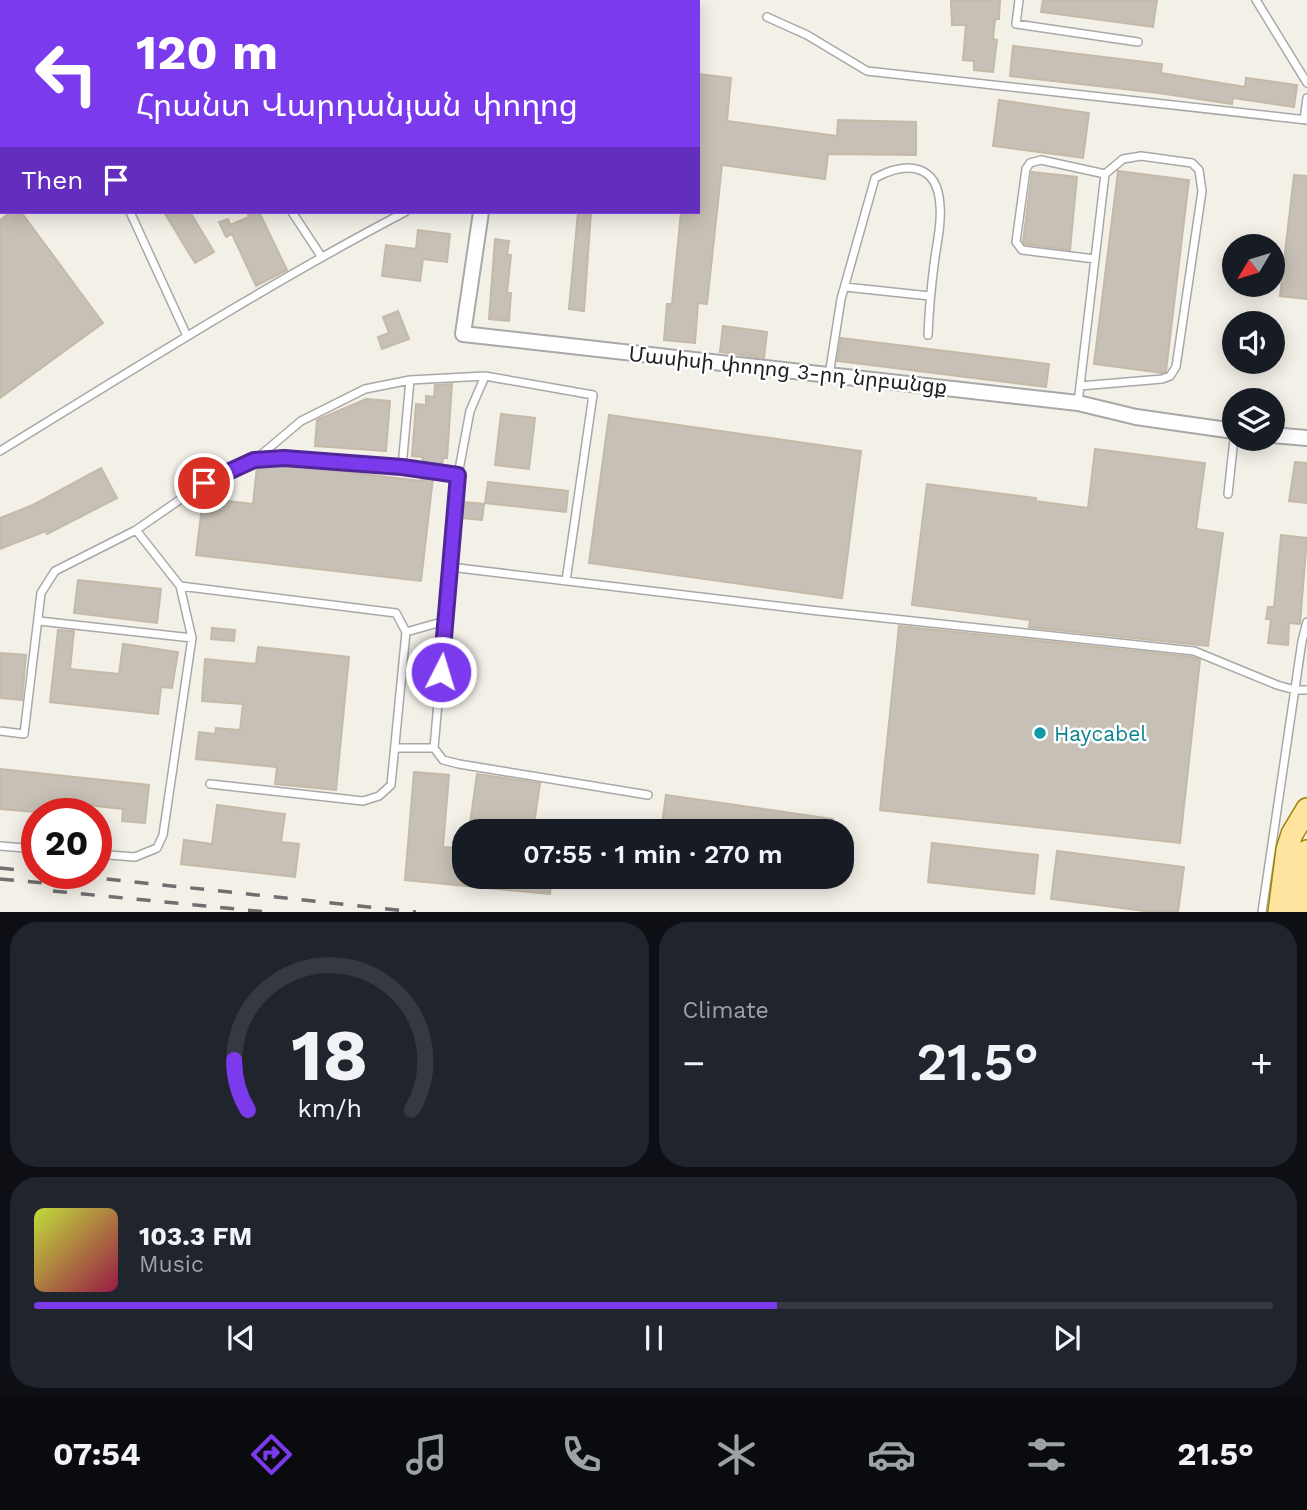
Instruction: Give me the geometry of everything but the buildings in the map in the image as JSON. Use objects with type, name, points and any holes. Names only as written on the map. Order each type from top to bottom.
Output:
[{"type":"main road","points":[[1279,912],[1289,842],[1307,809]]},
{"type":"main road","points":[[1300,912],[1307,851]]},
{"type":"street","name":"Մասիսի փողոց 3-րդ նրբանցք","points":[[481,214],[463,334],[1078,403],[1136,417],[1222,429]]},
{"type":"street","points":[[1285,436],[1307,438]]},
{"type":"lane","points":[[1020,0],[1016,24],[1138,42]]},
{"type":"lane","points":[[1256,0],[1307,83]]},
{"type":"lane","points":[[767,18],[807,35],[867,71],[1306,120],[1307,98]]},
{"type":"lane","points":[[1078,403],[1105,173],[1123,159],[1141,156],[1192,163],[1199,170],[1202,191],[1176,368],[1170,376],[1162,379],[1080,386]]},
{"type":"lane","points":[[1095,258],[1022,250],[1016,242],[1030,163],[1041,160],[1105,173]]},
{"type":"lane","points":[[829,375],[841,299],[875,178],[892,169],[911,168],[926,173],[935,184],[940,206],[928,335]]},
{"type":"lane","points":[[131,214],[187,336]]},
{"type":"lane","points":[[293,214],[321,256]]},
{"type":"lane","points":[[0,451],[321,256],[401,214]]},
{"type":"lane","points":[[845,287],[930,296]]},
{"type":"lane","points":[[485,376],[470,411],[458,475],[434,748],[443,760],[459,764],[648,795]]},
{"type":"lane","points":[[0,731],[24,734],[41,593],[55,571],[136,530],[204,483],[254,460],[301,421],[365,389],[410,380],[485,376],[593,395],[566,581]]},
{"type":"lane","points":[[402,467],[410,380]]},
{"type":"lane","points":[[1228,494],[1233,451]]},
{"type":"lane","points":[[254,460],[284,458],[402,467],[458,475]]},
{"type":"lane","points":[[112,855],[135,857],[157,848],[163,835],[192,638],[180,586],[136,530]]},
{"type":"lane","points":[[450,567],[1194,652],[1295,690],[1307,691]]},
{"type":"lane","points":[[180,586],[396,613],[406,632],[391,785],[379,796],[363,801],[210,784]]},
{"type":"lane","points":[[39,621],[192,638]]},
{"type":"lane","points":[[406,632],[445,621]]},
{"type":"lane","points":[[1262,912],[1307,622]]},
{"type":"lane","points":[[395,748],[434,748]]},
{"type":"lane","points":[[0,846],[21,848]]},
{"type":"railway","points":[[0,868],[21,870]]},
{"type":"railway","points":[[0,879],[21,881]]},
{"type":"railway","points":[[112,880],[416,912]]},
{"type":"railway","points":[[53,891],[266,912]]},
{"type":"place","name":"Haycabel","points":[[1040,733]]},
{"type":"route","points":[[204,483],[254,460],[284,458],[402,467],[458,475],[441,672]]}]
